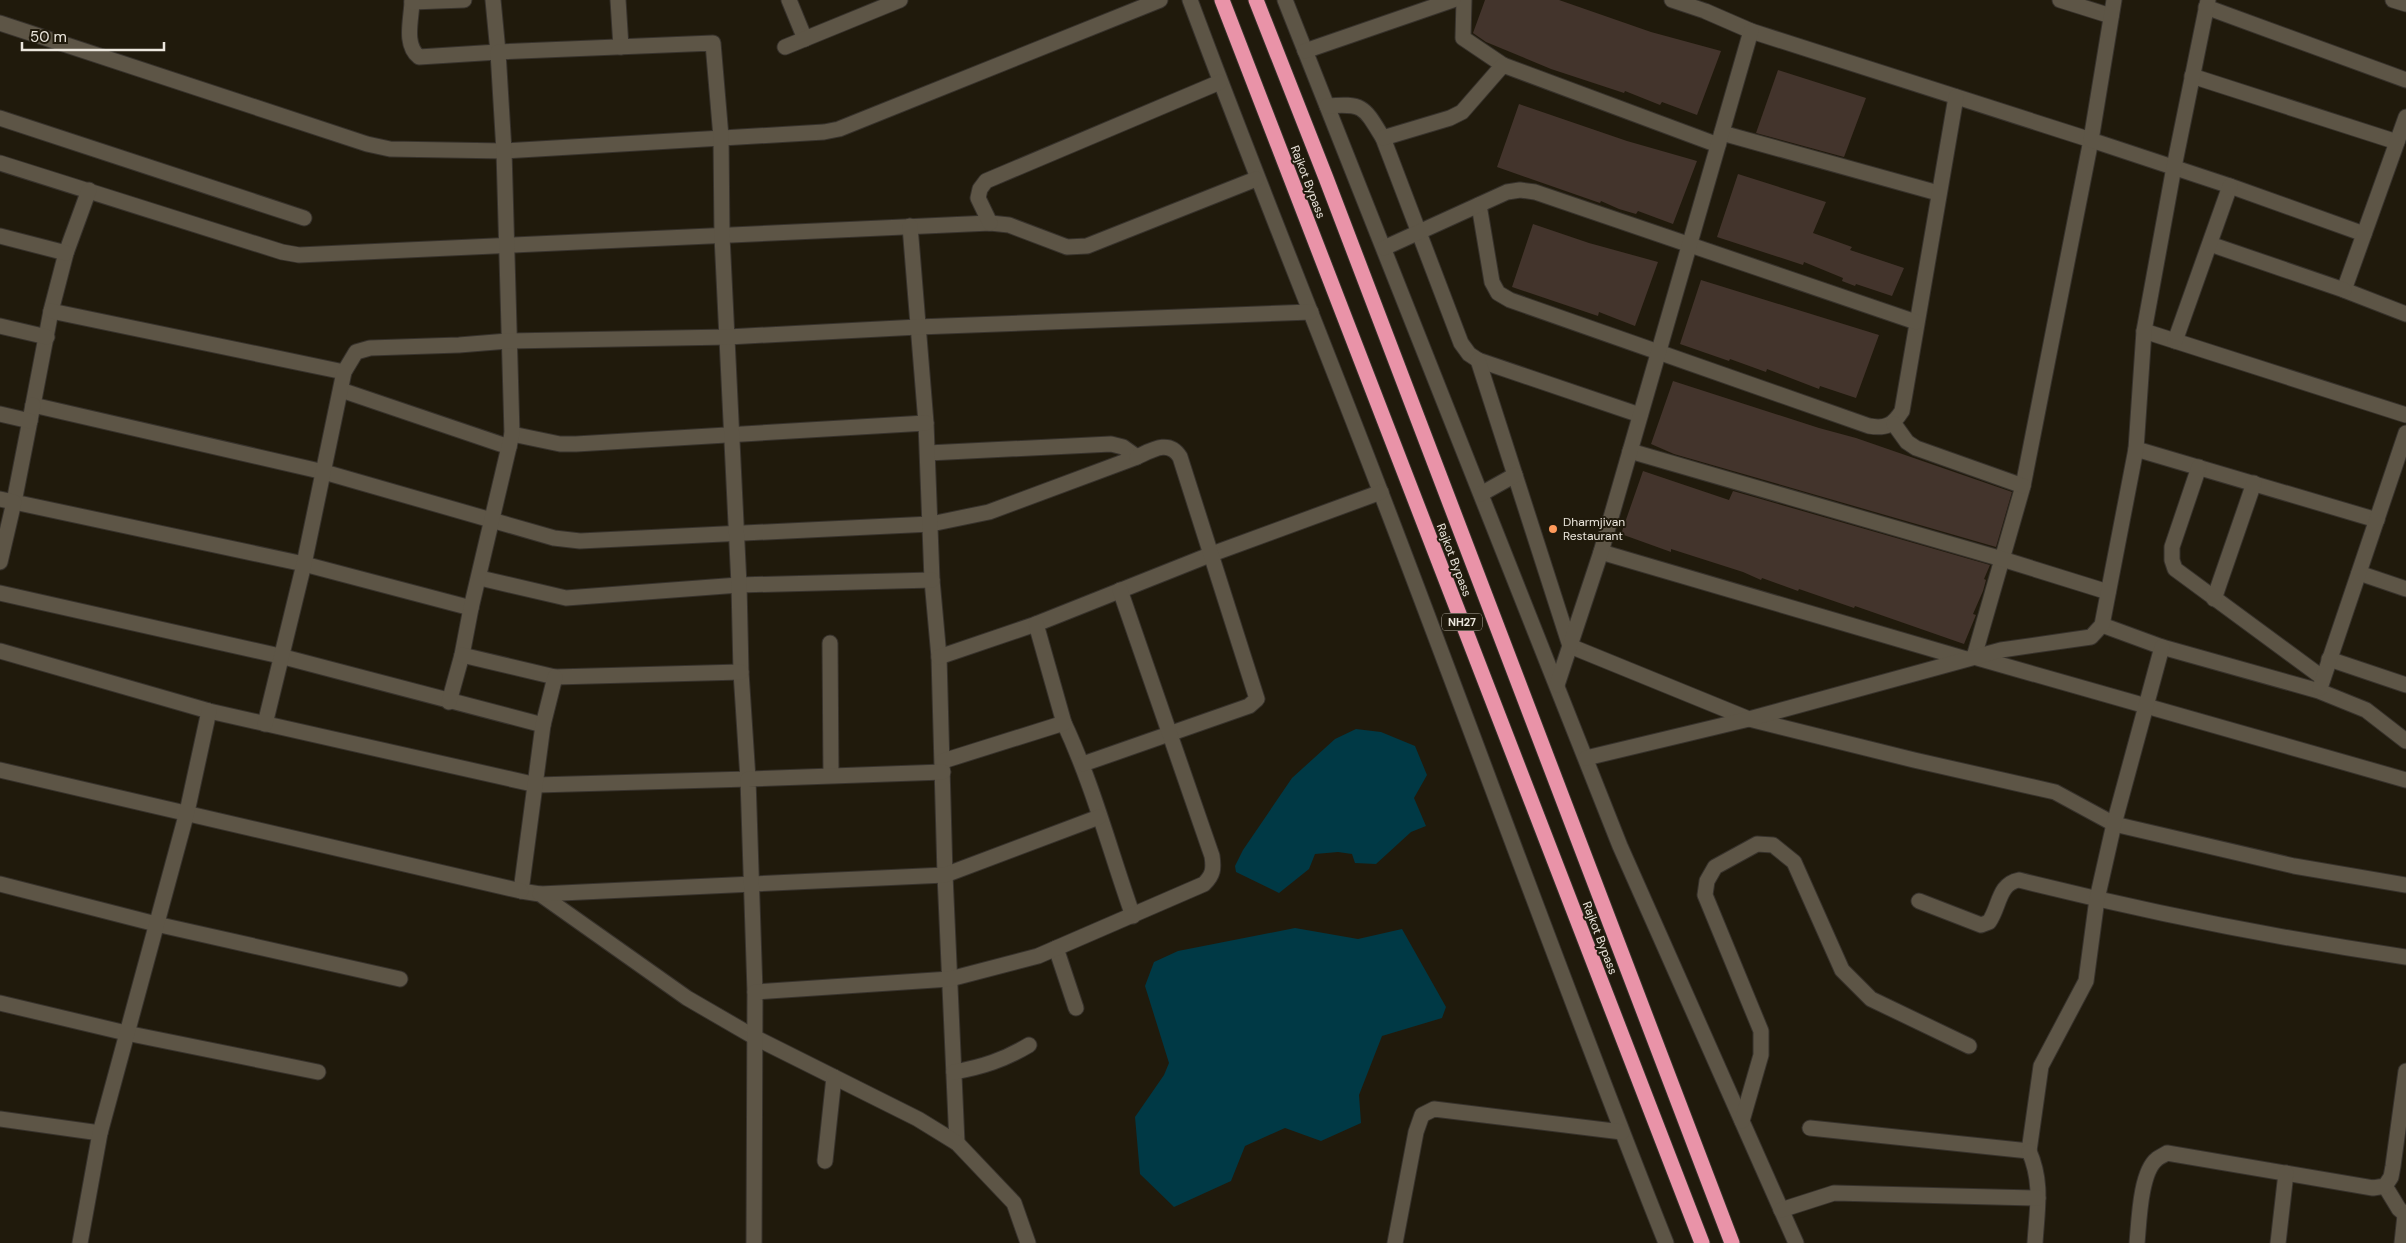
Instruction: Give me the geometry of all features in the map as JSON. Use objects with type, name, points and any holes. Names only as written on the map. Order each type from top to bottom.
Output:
[{"type":"highway","name":"Rajkot Bypass","points":[[1222,0],[1702,1243]]},
{"type":"highway","name":"Rajkot Bypass","points":[[1256,0],[1326,178],[1732,1243]]},
{"type":"street","points":[[464,0],[412,1],[410,41],[412,51],[419,57],[713,43],[721,137],[722,236],[737,532],[741,672],[748,779],[756,1038],[754,1243]]},
{"type":"street","points":[[449,702],[462,655],[471,608],[480,578],[511,441],[504,151],[493,0]]},
{"type":"street","points":[[618,0],[621,47]]},
{"type":"street","points":[[789,0],[805,39]]},
{"type":"street","points":[[785,47],[899,0]]},
{"type":"street","points":[[0,23],[378,147],[504,151],[824,132],[840,129],[1160,0]]},
{"type":"street","points":[[1190,0],[1256,179],[1311,312],[1381,492],[1622,1132],[1666,1243]]},
{"type":"street","points":[[1284,0],[1620,846],[1796,1243]]},
{"type":"street","points":[[1305,52],[1452,0]]},
{"type":"street","points":[[1464,0],[1463,38],[1503,65],[1720,139],[1938,194]]},
{"type":"street","points":[[1672,0],[1706,5],[1751,31],[2174,167],[2364,234]]},
{"type":"street","points":[[2060,0],[2111,16]]},
{"type":"street","points":[[1970,658],[2023,486],[2091,140],[2114,0]]},
{"type":"street","points":[[2393,0],[2406,4]]},
{"type":"street","points":[[1586,758],[1749,719],[2001,650],[2091,637],[2102,625],[2136,448],[2144,331],[2174,167],[2207,4],[2406,80]]},
{"type":"street","points":[[1557,685],[1630,451],[1751,31]]},
{"type":"street","points":[[1383,138],[1450,118],[1462,112],[1503,65]]},
{"type":"street","points":[[2192,76],[2397,142]]},
{"type":"street","points":[[990,223],[978,198],[980,189],[986,181],[1220,82]]},
{"type":"street","points":[[1479,205],[1492,282],[1498,293],[1510,300],[1658,354],[1881,429],[1894,424],[1902,411],[1956,97]]},
{"type":"street","points":[[1327,106],[1352,104],[1361,108],[1370,116],[1383,138],[1461,343],[1469,354],[1478,360],[1640,415]]},
{"type":"street","points":[[2344,290],[2406,117]]},
{"type":"street","points":[[0,118],[304,218]]},
{"type":"street","points":[[0,163],[282,252],[299,255],[990,223],[1009,225],[1066,247],[1087,246],[1256,179]]},
{"type":"street","points":[[2175,341],[2230,186]]},
{"type":"street","points":[[0,562],[7,500],[30,421],[51,311],[66,253],[89,190]]},
{"type":"street","points":[[1384,248],[1507,192],[1520,190],[1535,192],[1690,243],[1916,322]]},
{"type":"street","points":[[910,226],[926,423],[932,580],[939,658],[957,1144]]},
{"type":"street","points":[[0,236],[66,253]]},
{"type":"street","points":[[2210,244],[2344,290],[2406,314]]},
{"type":"street","points":[[51,311],[344,372]]},
{"type":"street","points":[[265,724],[280,656],[304,564],[344,372],[356,352],[370,348],[459,345],[508,341],[728,337],[918,327],[1311,312]]},
{"type":"street","points":[[0,326],[47,337]]},
{"type":"street","points":[[2144,331],[2406,415]]},
{"type":"street","points":[[1478,360],[1570,646],[1749,719],[1914,760],[2055,792],[2114,824],[2294,866],[2406,885]]},
{"type":"street","points":[[341,390],[511,441],[560,444],[926,423]]},
{"type":"street","points":[[33,405],[324,472],[554,538],[580,541],[931,524],[989,512],[1160,447],[1169,446],[1176,450],[1212,554],[1257,699],[1249,706],[1169,736],[1084,764]]},
{"type":"street","points":[[0,414],[30,421]]},
{"type":"street","points":[[1894,424],[1907,442],[1916,448],[2023,486]]},
{"type":"street","points":[[2321,685],[2377,520],[2400,470],[2406,433]]},
{"type":"street","points":[[928,454],[1111,444],[1123,447],[1137,456]]},
{"type":"street","points":[[2136,448],[2377,520]]},
{"type":"street","points":[[1630,451],[2002,559],[2108,592]]},
{"type":"street","points":[[2199,467],[2172,547],[2172,560],[2175,569],[2321,685],[2366,710],[2406,741]]},
{"type":"street","points":[[1481,494],[1514,475]]},
{"type":"street","points":[[2214,599],[2254,483]]},
{"type":"street","points":[[939,658],[1036,624],[1212,554],[1381,492]]},
{"type":"street","points":[[7,500],[304,564],[471,608]]},
{"type":"street","points":[[1600,552],[2406,780]]},
{"type":"street","points":[[2359,573],[2406,589]]},
{"type":"street","points":[[480,578],[566,598],[739,585],[932,580]]},
{"type":"street","points":[[755,992],[950,979],[1038,956],[1204,884],[1212,876],[1214,866],[1120,590]]},
{"type":"street","points":[[0,593],[280,656],[449,702],[543,725]]},
{"type":"street","points":[[1036,624],[1064,723],[1084,764],[1099,817],[1133,916]]},
{"type":"street","points":[[2102,625],[2162,647],[2296,682],[2321,685]]},
{"type":"street","points":[[830,643],[831,776]]},
{"type":"street","points":[[2035,1243],[2038,1198],[2037,1170],[2029,1151],[2040,1066],[2086,982],[2096,899],[2114,824],[2162,647]]},
{"type":"street","points":[[0,651],[209,711],[537,785],[831,776],[943,766],[1064,723]]},
{"type":"street","points":[[462,655],[555,677],[741,672]]},
{"type":"street","points":[[2329,659],[2406,685]]},
{"type":"street","points":[[521,892],[537,785],[543,725],[555,677]]},
{"type":"street","points":[[80,1243],[100,1133],[187,812],[209,711]]},
{"type":"street","points":[[0,770],[187,812],[436,873],[521,892],[540,894],[946,875],[1099,817]]},
{"type":"street","points":[[1742,1121],[1761,1055],[1761,1031],[1705,895],[1706,881],[1715,868],[1757,844],[1773,845],[1794,862],[1842,970],[1853,983],[1871,999],[1969,1046]]},
{"type":"street","points":[[1919,901],[1981,925],[1989,922],[2004,888],[2010,881],[2019,880],[2096,899],[2327,946],[2406,958]]},
{"type":"street","points":[[0,884],[156,924],[400,979]]},
{"type":"street","points":[[540,894],[672,989],[756,1038],[918,1119],[957,1144],[1014,1203],[1028,1243]]},
{"type":"street","points":[[1056,948],[1076,1008]]},
{"type":"street","points":[[0,1003],[126,1033],[318,1072]]},
{"type":"street","points":[[954,1072],[985,1066],[1010,1056],[1029,1045]]},
{"type":"street","points":[[2137,1243],[2145,1184],[2149,1169],[2156,1159],[2167,1154],[2373,1188],[2385,1186],[2391,1177],[2406,1071]]},
{"type":"street","points":[[825,1161],[834,1077]]},
{"type":"street","points":[[1395,1243],[1416,1132],[1422,1115],[1434,1109],[1622,1132]]},
{"type":"street","points":[[0,1118],[100,1133]]},
{"type":"street","points":[[1810,1128],[2029,1151]]},
{"type":"street","points":[[2278,1243],[2286,1173]]},
{"type":"street","points":[[2385,1186],[2399,1209],[2406,1215],[2402,1243]]},
{"type":"street","points":[[1781,1210],[1834,1193],[2038,1198]]},
{"type":"water","points":[[1356,729],[1381,732],[1415,746],[1427,775],[1414,798],[1426,826],[1411,832],[1376,864],[1355,863],[1352,854],[1338,852],[1315,854],[1309,869],[1279,893],[1236,872],[1235,866],[1243,850],[1292,778],[1335,739]]},
{"type":"water","points":[[1295,928],[1358,939],[1402,929],[1446,1007],[1442,1018],[1382,1036],[1359,1095],[1361,1123],[1321,1141],[1285,1128],[1245,1146],[1231,1181],[1174,1207],[1140,1174],[1135,1117],[1164,1075],[1169,1063],[1145,986],[1154,962],[1178,951]]},
{"type":"building","points":[[1485,0],[1559,0],[1651,32],[1721,51],[1697,115],[1662,102],[1660,105],[1625,91],[1624,93],[1551,69],[1486,42],[1473,33]]},
{"type":"building","points":[[1778,70],[1866,98],[1844,157],[1756,133]]},
{"type":"building","points":[[1519,104],[1627,141],[1697,161],[1673,224],[1638,211],[1636,214],[1601,201],[1600,203],[1497,167]]},
{"type":"building","points":[[1738,174],[1826,202],[1813,233],[1852,247],[1850,250],[1904,268],[1892,296],[1842,281],[1843,278],[1804,262],[1803,265],[1717,237]]},
{"type":"building","points":[[1533,224],[1589,243],[1658,262],[1635,326],[1599,312],[1598,316],[1512,287]]},
{"type":"building","points":[[1701,280],[1879,335],[1856,398],[1820,386],[1819,389],[1767,369],[1766,372],[1680,344]]},
{"type":"building","points":[[1673,381],[1856,438],[2012,492],[1996,547],[1674,454],[1651,444]]},
{"type":"building","points":[[1643,471],[1729,500],[1733,491],[1990,565],[1984,579],[1986,580],[1983,591],[1973,614],[1976,615],[1964,644],[1855,606],[1854,608],[1762,578],[1761,580],[1743,572],[1671,549],[1671,552],[1621,534]]},
{"type":"place","name":"Dharmjivan Restaurant","points":[[1553,529]]}]
